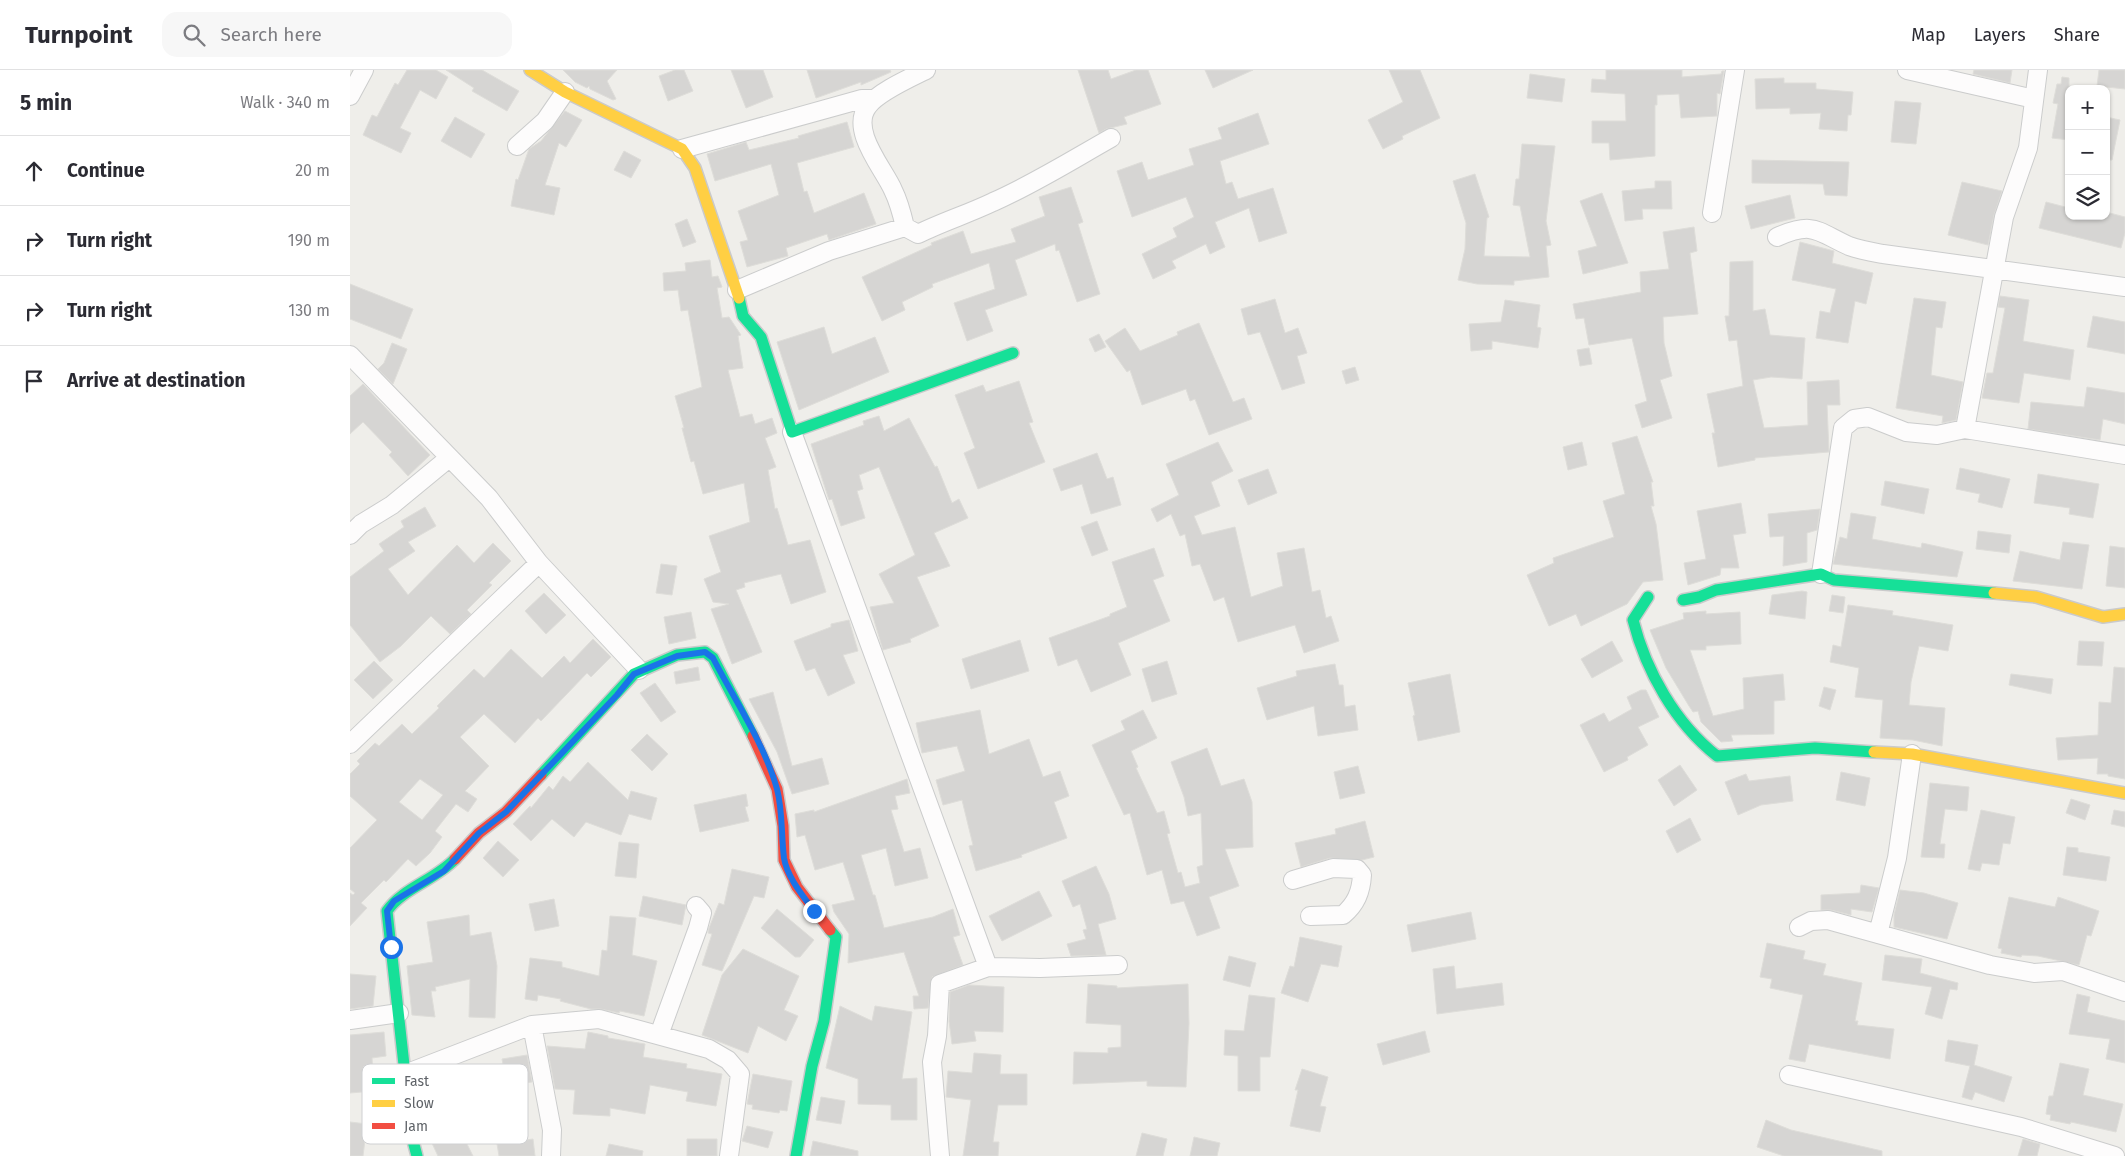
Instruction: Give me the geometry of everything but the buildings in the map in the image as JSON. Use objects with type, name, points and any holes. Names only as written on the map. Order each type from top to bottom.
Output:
[{"type":"street","points":[[350,96],[364,70]]},
{"type":"street","points":[[530,70],[565,92],[682,149],[695,168],[737,290],[743,316],[761,337],[792,432],[988,967]]},
{"type":"street","points":[[926,70],[874,100],[863,116],[863,126],[871,154],[892,188],[905,227],[918,234],[947,220],[992,203],[1044,177],[1111,138]]},
{"type":"street","points":[[1712,213],[1735,70]]},
{"type":"street","points":[[1907,70],[2034,99]]},
{"type":"street","points":[[1965,429],[2004,217],[2028,148],[2038,70]]},
{"type":"street","points":[[517,146],[545,121],[565,92]]},
{"type":"street","points":[[682,149],[862,99],[874,100]]},
{"type":"street","points":[[737,290],[829,251],[905,227]]},
{"type":"street","points":[[1777,237],[1796,229],[1810,228],[1827,234],[1850,246],[1883,254],[2125,287]]},
{"type":"street","points":[[792,432],[1013,353]]},
{"type":"street","points":[[350,355],[489,498],[540,563],[639,670]]},
{"type":"street","points":[[1821,574],[1843,428],[1854,419],[1868,417],[1906,432],[1937,435],[1965,429],[2125,455]]},
{"type":"street","points":[[354,527],[392,505],[449,458]]},
{"type":"street","points":[[350,744],[540,563]]},
{"type":"street","points":[[1683,600],[1699,598],[1716,590],[1821,574],[1834,580],[2036,597],[2103,617],[2125,614]]},
{"type":"street","points":[[1648,597],[1633,620],[1635,630],[1661,688],[1689,731],[1704,748],[1717,756],[1815,748],[1912,754],[2125,793]]},
{"type":"street","points":[[404,1064],[387,911],[394,901],[444,871],[479,833],[506,812],[639,670],[667,658],[692,652],[705,652],[713,658],[764,757],[777,789],[783,826],[784,860],[797,887],[836,937],[824,1021],[812,1066],[796,1156]]},
{"type":"street","points":[[1878,934],[1897,858],[1912,754]]},
{"type":"street","points":[[1293,880],[1332,868],[1357,869],[1362,875],[1360,892],[1352,908],[1343,915],[1310,916]]},
{"type":"street","points":[[659,1035],[698,928],[702,913],[696,906]]},
{"type":"street","points":[[1799,927],[1811,921],[1828,920],[1990,965],[2034,974],[2063,971],[2125,992]]},
{"type":"street","points":[[940,1156],[932,1062],[937,1036],[940,984],[988,967],[1040,968],[1118,965]]},
{"type":"street","points":[[350,1020],[399,1012]]},
{"type":"street","points":[[431,1064],[532,1025],[598,1020],[709,1049],[728,1060],[740,1074],[729,1156]]},
{"type":"street","points":[[532,1025],[552,1130],[551,1156]]},
{"type":"street","points":[[1789,1075],[2021,1127],[2115,1156]]},
{"type":"traffic: fast","points":[[739,298],[743,316],[761,337],[792,432],[1013,353]]},
{"type":"traffic: fast","points":[[1683,600],[1699,597],[1716,590],[1821,574],[1834,580],[1994,593]]},
{"type":"traffic: fast","points":[[1648,597],[1633,620],[1654,677],[1675,712],[1702,743],[1717,756],[1815,748],[1874,752]]},
{"type":"traffic: fast","points":[[541,775],[634,674],[677,655],[705,652],[713,658],[753,736]]},
{"type":"traffic: fast","points":[[404,1064],[387,911],[402,896],[438,873],[455,859]]},
{"type":"traffic: fast","points":[[796,1156],[812,1066],[824,1021],[836,937],[830,930]]},
{"type":"traffic: fast","points":[[414,1144],[417,1156]]},
{"type":"traffic: slow","points":[[530,70],[565,92],[682,149],[695,168],[739,298]]},
{"type":"traffic: slow","points":[[1994,593],[2036,597],[2103,617],[2125,614]]},
{"type":"traffic: slow","points":[[1874,752],[1912,754],[2125,793]]},
{"type":"traffic: jam","points":[[753,736],[777,789],[783,826],[784,860],[797,887],[830,930]]},
{"type":"traffic: jam","points":[[455,859],[479,833],[506,812],[541,775]]},
{"type":"route","points":[[391,947],[387,911],[394,901],[444,871],[479,833],[506,812],[617,695],[634,674],[658,662],[692,652],[705,652],[713,658],[764,757],[777,789],[783,826],[784,860],[797,887],[814,911]]}]
